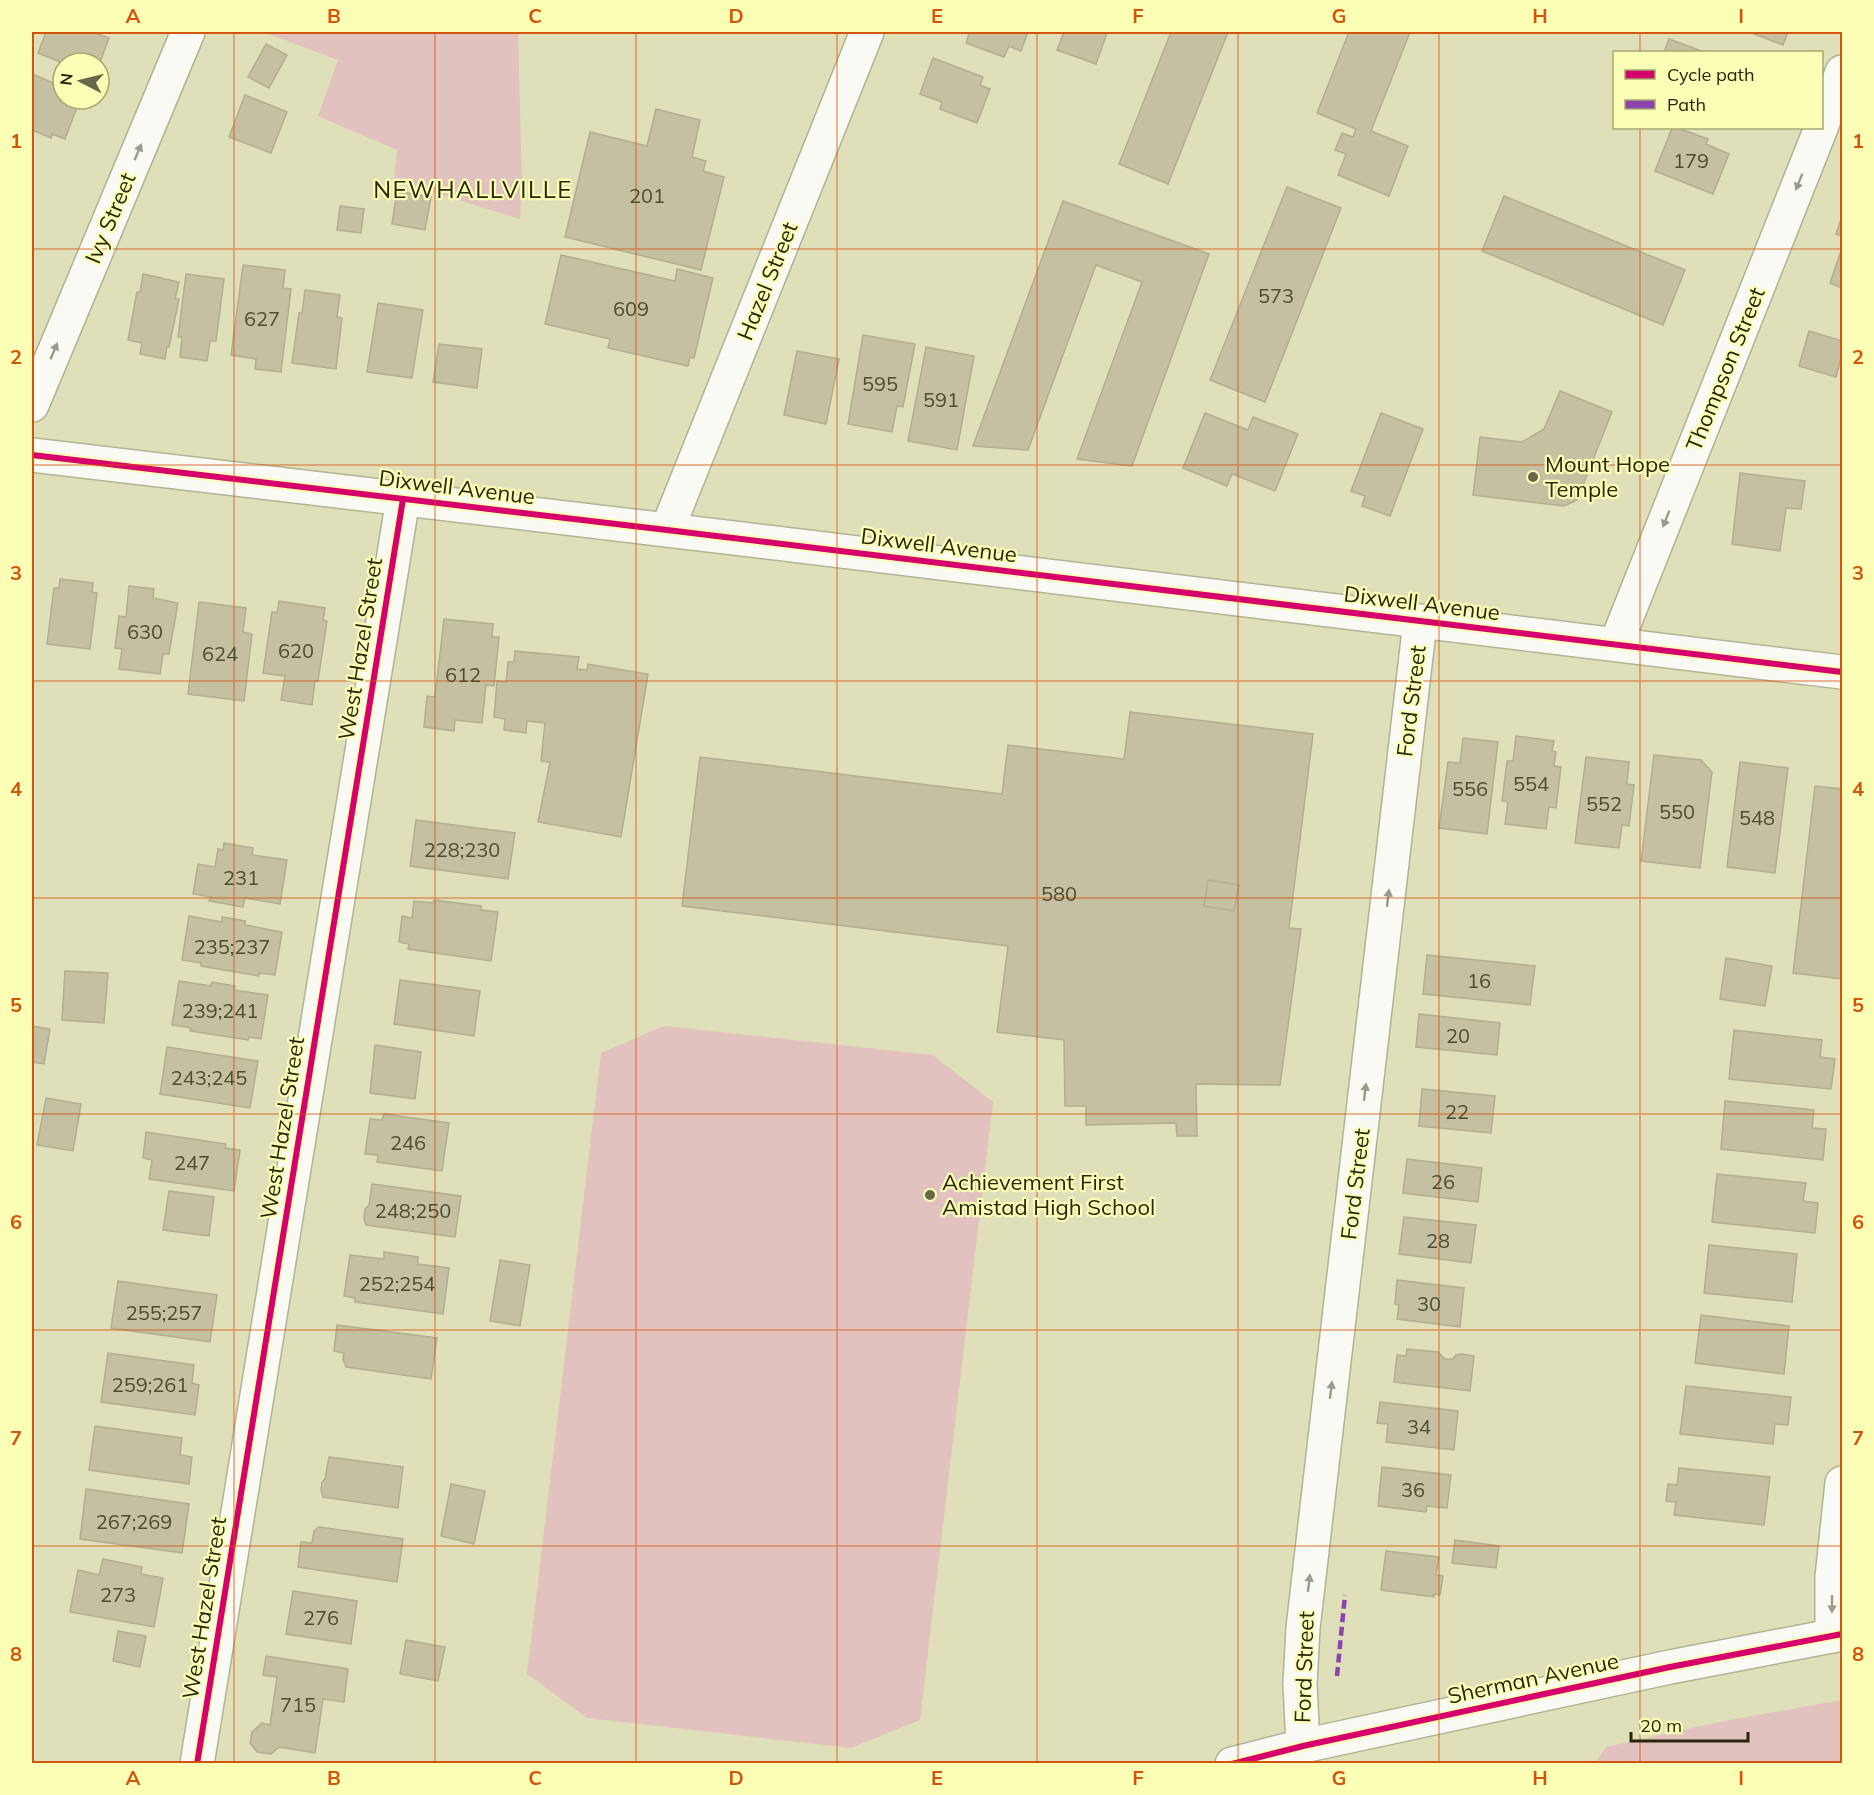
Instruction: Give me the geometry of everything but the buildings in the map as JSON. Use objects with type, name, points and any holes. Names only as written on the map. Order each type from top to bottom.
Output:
[{"type":"street","name":"Ivy Street","points":[[32,405],[188,32]]},
{"type":"street","name":"Hazel Street","points":[[667,530],[867,32]]},
{"type":"street","name":"Thompson Street","points":[[1823,121],[1842,72]]},
{"type":"street","name":"Thompson Street","points":[[1616,644],[1820,129]]},
{"type":"street","name":"Dixwell Avenue","points":[[32,455],[1842,672]]},
{"type":"street","name":"West Hazel Street","points":[[197,1764],[403,499]]},
{"type":"street","name":"Ford Street","points":[[1303,1746],[1300,1684],[1304,1628],[1420,622]]},
{"type":"street","points":[[1837,1635],[1832,1576],[1842,1483]]},
{"type":"street","name":"Sherman Avenue","points":[[1232,1764],[1303,1746],[1658,1670],[1837,1635]]},
{"type":"shaded area","points":[[264,32],[518,32],[522,187],[520,219],[394,180],[397,150],[318,116],[338,60]]},
{"type":"shaded area","points":[[664,1026],[933,1055],[993,1102],[920,1720],[851,1748],[587,1718],[527,1674],[601,1053]]},
{"type":"shaded area","points":[[1842,1700],[1842,1763],[1595,1763],[1606,1747],[1719,1722]]},
{"type":"marked path","points":[[1337,1676],[1345,1595]]},
{"type":"cycle path","points":[[32,455],[1842,672]]},
{"type":"cycle path","points":[[197,1764],[403,499]]},
{"type":"cycle path","points":[[1232,1764],[1303,1746],[1670,1667],[1842,1634]]},
{"type":"place","name":"Mount Hope Temple","points":[[1533,477]]},
{"type":"place","name":"Achievement First Amistad High School","points":[[930,1195]]},
{"type":"district","name":"NEWHALLVILLE","points":[[473,189]]}]
